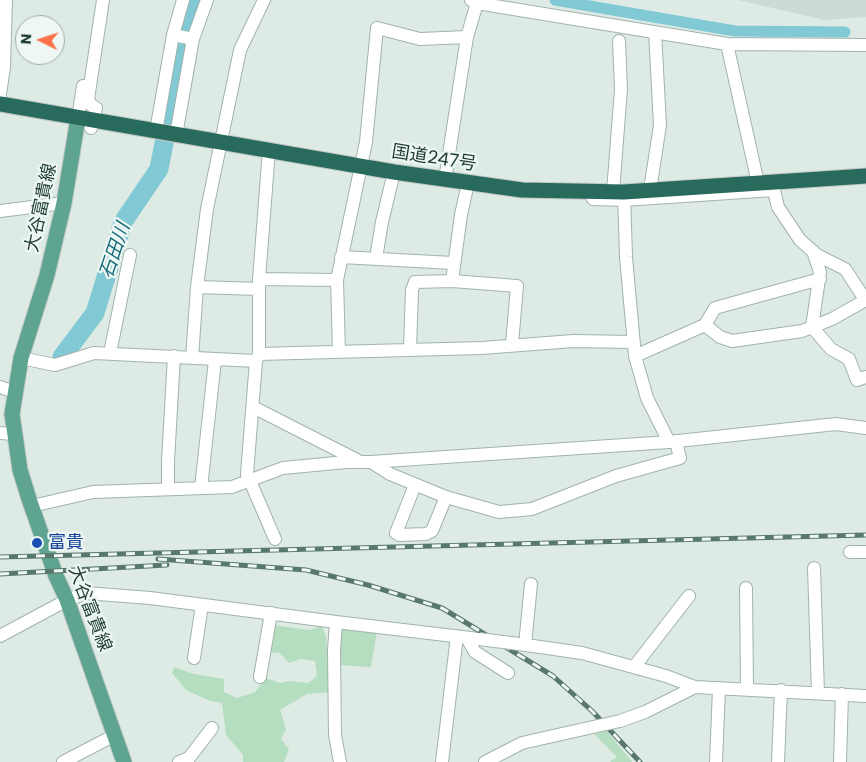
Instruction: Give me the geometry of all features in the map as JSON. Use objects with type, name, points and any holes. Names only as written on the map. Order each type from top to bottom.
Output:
[{"type":"highway","name":"国道247号","points":[[0,104],[87,122],[156,131],[445,180],[522,190],[620,195],[650,190],[768,185],[866,176]]},
{"type":"main road","name":"大谷富貴線","points":[[87,122],[64,203],[47,275],[21,358],[7,433],[56,576],[67,600],[124,762]]},
{"type":"street","points":[[0,94],[4,67],[6,0]]},
{"type":"street","points":[[87,122],[80,97],[96,0]]},
{"type":"street","points":[[80,97],[103,0]]},
{"type":"street","points":[[156,131],[173,35],[183,0]]},
{"type":"street","points":[[176,135],[193,39],[207,0]]},
{"type":"street","points":[[192,358],[197,288],[207,209],[240,50],[264,0]]},
{"type":"street","points":[[445,180],[474,2],[727,44],[866,45]]},
{"type":"street","points":[[339,352],[337,280],[362,166],[377,28],[420,39],[467,37]]},
{"type":"street","points":[[650,190],[660,124],[655,32]]},
{"type":"street","points":[[173,35],[193,39]]},
{"type":"street","points":[[253,407],[415,485],[446,498],[499,512],[532,509],[616,476],[680,458],[647,398],[635,356],[620,195],[621,90],[619,41]]},
{"type":"street","points":[[705,325],[720,337],[732,341],[802,331],[866,301],[845,269],[813,251],[800,240],[778,207],[768,185],[727,44]]},
{"type":"street","points":[[269,150],[259,284],[257,358],[247,474],[275,539]]},
{"type":"street","points":[[376,258],[382,222],[394,172]]},
{"type":"street","points":[[452,281],[453,263],[468,183]]},
{"type":"street","points":[[593,199],[620,195],[768,185]]},
{"type":"street","points":[[0,212],[64,203]]},
{"type":"street","points":[[812,327],[820,279],[813,251]]},
{"type":"street","points":[[110,353],[130,255]]},
{"type":"street","points":[[341,257],[453,263]]},
{"type":"street","points":[[635,356],[705,325],[715,308],[820,279]]},
{"type":"street","points":[[197,288],[337,280]]},
{"type":"street","points":[[410,349],[412,290],[416,282],[452,281],[517,286],[512,344]]},
{"type":"street","points":[[812,327],[832,349],[849,359],[857,380],[866,377]]},
{"type":"street","points":[[21,358],[55,365],[94,353],[174,356],[215,360],[339,352],[482,348],[512,344],[573,341],[633,342]]},
{"type":"street","points":[[168,489],[174,356]]},
{"type":"street","points":[[201,488],[215,360]]},
{"type":"street","points":[[0,387],[15,392]]},
{"type":"street","points":[[32,506],[93,492],[232,487],[284,468],[672,442],[836,424],[866,428]]},
{"type":"street","points":[[415,485],[396,533],[399,535],[426,534],[432,531],[446,498]]},
{"type":"street","points":[[850,552],[866,552]]},
{"type":"street","points":[[814,568],[818,692]]},
{"type":"street","points":[[522,644],[531,584]]},
{"type":"street","points":[[746,588],[747,689]]},
{"type":"street","points":[[0,636],[67,600],[86,593],[271,613],[522,644],[582,654],[634,666],[695,687],[781,690],[866,696]]},
{"type":"street","points":[[634,666],[689,596]]},
{"type":"street","points":[[194,658],[202,605]]},
{"type":"street","points":[[260,677],[271,613]]},
{"type":"street","points":[[336,622],[334,650],[335,735],[340,762]]},
{"type":"street","points":[[467,638],[475,652],[508,673]]},
{"type":"street","points":[[442,762],[467,638]]},
{"type":"street","points":[[485,762],[522,743],[620,721],[645,712],[695,687]]},
{"type":"street","points":[[716,762],[719,688]]},
{"type":"street","points":[[778,762],[781,690]]},
{"type":"street","points":[[840,762],[842,694]]},
{"type":"street","points":[[179,762],[189,758],[212,728]]},
{"type":"street","points":[[63,762],[115,735]]},
{"type":"shaded area","points":[[738,0],[866,0],[866,17],[825,20]]},
{"type":"green space","points":[[273,625],[309,630],[322,626],[326,637],[331,692],[307,694],[280,710],[286,729],[281,739],[289,749],[284,762],[243,762],[243,755],[226,735],[222,703],[210,701],[186,690],[172,673],[174,667],[194,674],[224,679],[224,692],[237,698],[255,692],[266,678],[280,683],[289,681],[308,683],[317,676],[315,661],[301,659],[289,663],[280,653],[267,652]]},
{"type":"green space","points":[[339,626],[377,631],[371,667],[338,665]]},
{"type":"green space","points":[[607,731],[632,762],[610,762],[617,757],[594,734]]},
{"type":"waterway","name":"石田川","points":[[185,34],[195,0]]},
{"type":"waterway","points":[[555,0],[735,31],[845,32]]},
{"type":"waterway","name":"石田川","points":[[168,119],[183,42]]},
{"type":"waterway","name":"石田川","points":[[62,357],[95,313],[123,222],[159,169],[164,143]]},
{"type":"railway","points":[[0,557],[866,535]]},
{"type":"railway","points":[[158,559],[306,570],[368,585],[442,608],[553,676],[592,711],[640,762]]},
{"type":"railway","points":[[0,574],[167,565]]},
{"type":"place","name":"富貴","points":[[37,543]]}]
